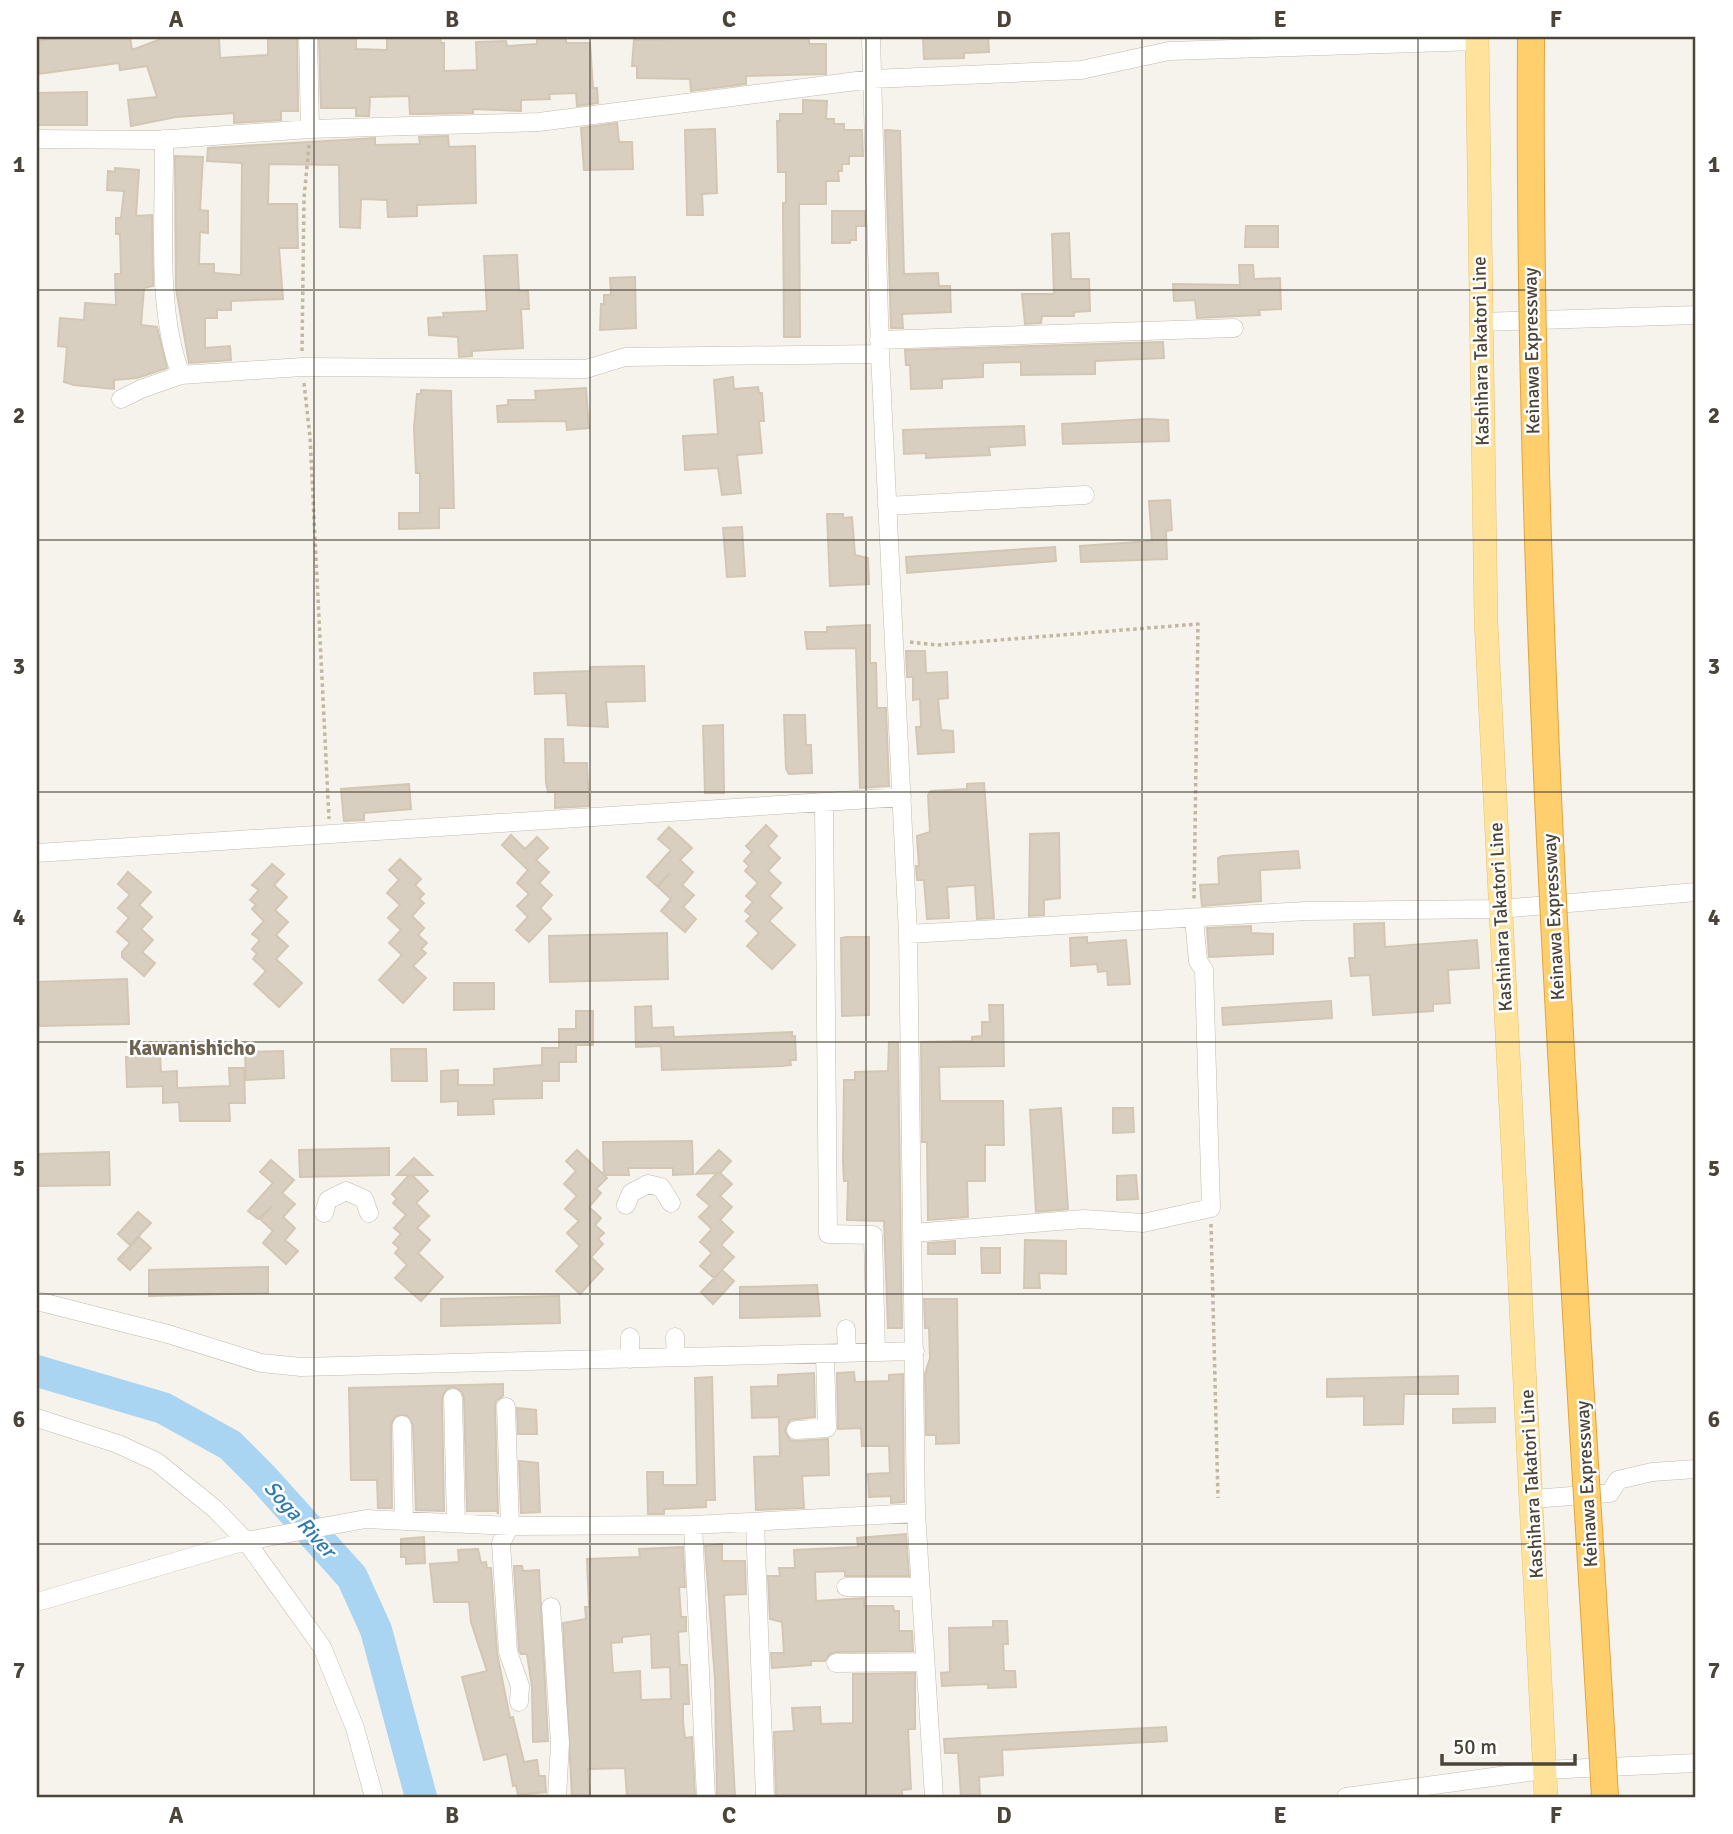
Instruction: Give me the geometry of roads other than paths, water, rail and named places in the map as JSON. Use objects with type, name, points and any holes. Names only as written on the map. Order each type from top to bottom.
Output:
[{"type":"highway","name":"Keinawa Expressway","points":[[1531,37],[1530,221],[1538,554],[1552,887],[1605,1797]]},
{"type":"main road","name":"Kashihara Takatori Line","points":[[1477,39],[1486,621],[1546,1797]]},
{"type":"street","points":[[308,37],[310,129]]},
{"type":"street","points":[[871,37],[880,347],[908,934],[916,1513],[934,1797]]},
{"type":"street","points":[[37,139],[164,139],[310,129],[539,122],[872,79],[1081,70],[1169,51],[1477,39]]},
{"type":"street","points":[[164,139],[166,304],[172,352],[181,375]]},
{"type":"street","points":[[1480,322],[1696,315]]},
{"type":"street","points":[[121,399],[181,375],[302,367],[574,369],[625,357],[880,347],[1234,328]]},
{"type":"street","points":[[887,506],[1085,495]]},
{"type":"street","points":[[37,853],[179,852],[449,835],[718,817],[824,803],[902,797]]},
{"type":"street","points":[[824,803],[818,1133],[820,1222],[828,1234],[844,1242],[873,1235],[876,1352]]},
{"type":"street","points":[[908,934],[1307,911],[1500,909],[1696,892]]},
{"type":"street","points":[[913,1233],[1084,1219],[1143,1223],[1211,1208],[1204,970],[1198,961],[1194,919]]},
{"type":"street","points":[[626,1205],[636,1188],[648,1184],[661,1187],[671,1203]]},
{"type":"street","points":[[324,1213],[328,1200],[346,1191],[359,1195],[369,1213]]},
{"type":"street","points":[[43,1297],[90,1306],[261,1363],[373,1358],[630,1359],[915,1351]]},
{"type":"street","points":[[846,1329],[847,1353]]},
{"type":"street","points":[[630,1337],[630,1359]]},
{"type":"street","points":[[675,1337],[676,1357]]},
{"type":"street","points":[[796,1430],[827,1428],[825,1354]]},
{"type":"street","points":[[453,1398],[456,1523]]},
{"type":"street","points":[[506,1407],[510,1526],[501,1543],[508,1652],[520,1686],[519,1702]]},
{"type":"street","points":[[37,1418],[118,1444],[157,1462],[254,1539],[322,1647],[355,1728],[374,1797]]},
{"type":"street","points":[[402,1425],[404,1521]]},
{"type":"street","points":[[1532,1499],[1611,1493],[1618,1480],[1652,1472],[1696,1469]]},
{"type":"street","points":[[37,1602],[254,1539],[358,1520],[510,1526],[693,1525],[916,1513]]},
{"type":"street","points":[[755,1522],[765,1797]]},
{"type":"street","points":[[693,1525],[706,1797]]},
{"type":"street","points":[[846,1587],[920,1587]]},
{"type":"street","points":[[551,1607],[560,1743],[557,1797]]},
{"type":"street","points":[[836,1663],[925,1662]]},
{"type":"street","points":[[1346,1797],[1544,1770],[1696,1763]]},
{"type":"waterway","name":"Soga River","points":[[37,1371],[163,1408],[230,1445],[262,1477],[352,1577],[376,1630],[421,1797]]},
{"type":"district","name":"Kawanishicho","points":[[192,1048]]}]
